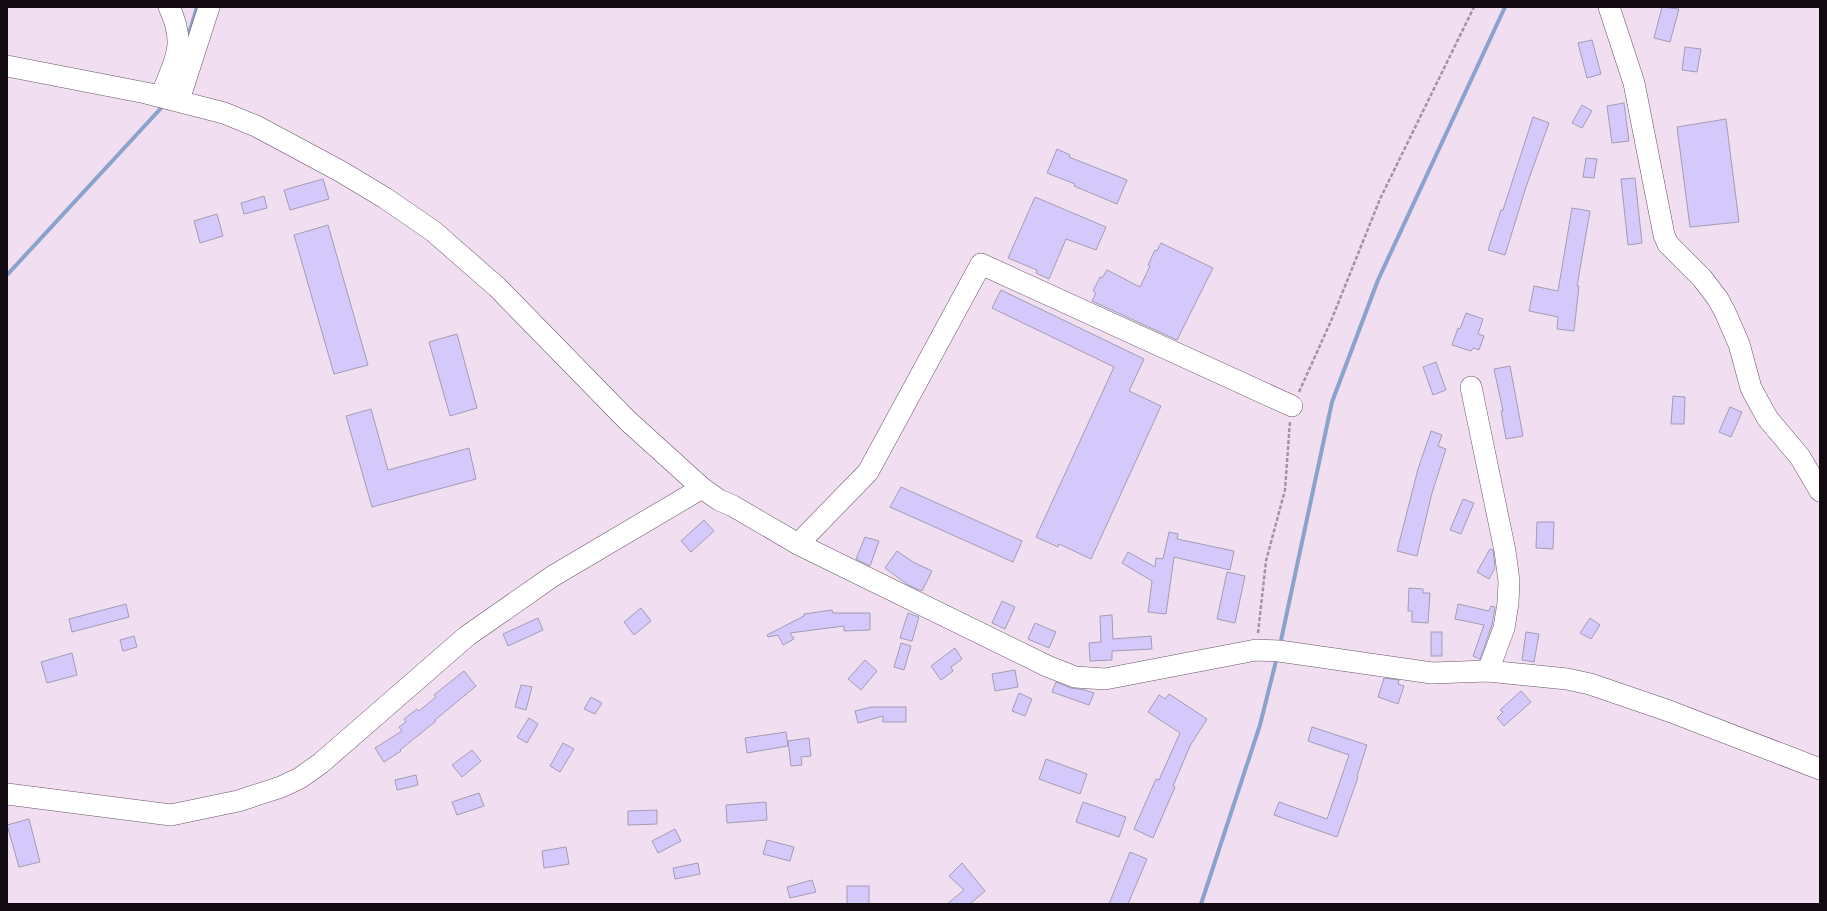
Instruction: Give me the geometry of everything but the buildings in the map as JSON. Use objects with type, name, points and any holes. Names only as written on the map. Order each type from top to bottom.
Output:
[{"type":"street","points":[[169,7],[178,31],[178,54],[170,98]]},
{"type":"street","points":[[170,98],[209,7]]},
{"type":"street","points":[[1609,7],[1634,83],[1664,235],[1668,244],[1702,278],[1718,299],[1739,344],[1751,388],[1768,419],[1800,457],[1820,491]]},
{"type":"street","points":[[7,66],[170,98],[224,113],[256,126],[340,171],[434,231],[496,287],[628,421],[702,488],[719,500],[733,506],[798,544],[1047,666],[1075,676],[1105,678],[1256,650],[1279,651],[1432,673],[1488,671],[1567,679],[1590,684],[1669,711],[1820,769]]},
{"type":"street","points":[[798,544],[868,472],[981,264],[1292,406]]},
{"type":"street","points":[[1471,387],[1505,551],[1509,581],[1508,603],[1504,628],[1488,671]]},
{"type":"street","points":[[7,794],[171,815],[238,801],[281,787],[300,778],[321,763],[467,636],[553,576],[702,488]]},
{"type":"path","points":[[1256,650],[1266,561],[1285,490],[1292,406],[1331,320],[1380,199],[1474,7]]},
{"type":"waterway","points":[[187,40],[197,7]]},
{"type":"waterway","points":[[1280,645],[1332,402],[1378,280],[1505,7]]},
{"type":"waterway","points":[[7,275],[163,106]]},
{"type":"waterway","points":[[1201,904],[1260,725],[1277,657]]}]
